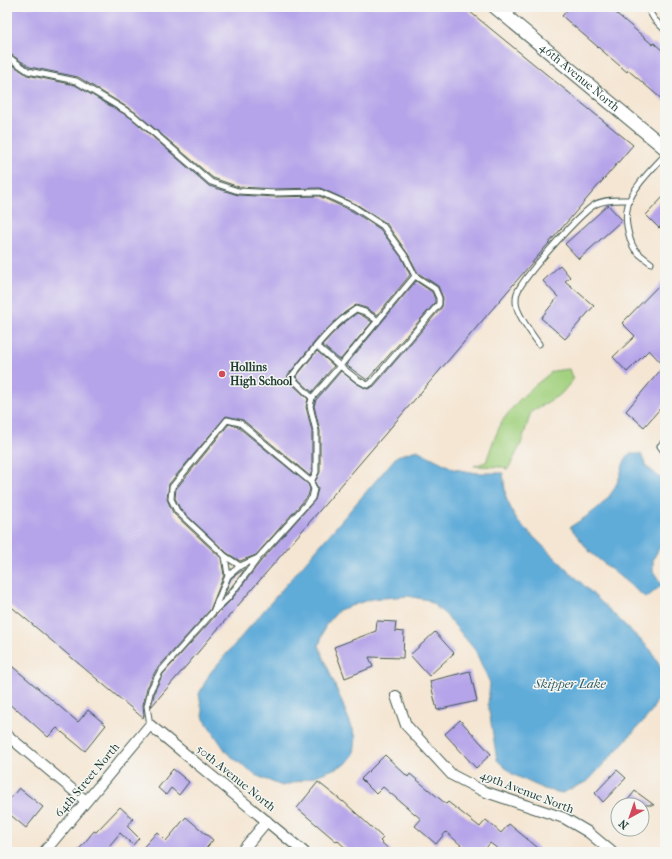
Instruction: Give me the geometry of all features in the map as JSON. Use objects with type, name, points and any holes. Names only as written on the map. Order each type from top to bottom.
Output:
[{"type":"street","name":"46th Avenue North","points":[[495,7],[665,148]]},
{"type":"street","name":"49th Avenue North","points":[[396,696],[406,725],[452,775],[483,791],[564,818],[588,832],[612,852]]},
{"type":"street","name":"64th Street North","points":[[44,852],[150,725]]},
{"type":"street","name":"50th Avenue North","points":[[150,725],[304,852]]},
{"type":"street","points":[[7,735],[86,802]]},
{"type":"street","points":[[241,852],[267,821]]},
{"type":"lane","points":[[508,17],[516,7]]},
{"type":"lane","points":[[647,7],[654,19],[665,30]]},
{"type":"lane","points":[[7,56],[28,71],[76,81],[133,115],[210,182],[238,191],[275,193],[320,192],[354,207],[383,226],[405,256],[415,276],[435,290],[439,298],[439,304],[371,383],[367,385],[340,366],[317,346]]},
{"type":"lane","points":[[652,263],[640,255],[632,246],[626,216],[629,200],[637,188],[665,155]]},
{"type":"lane","points":[[539,344],[519,313],[516,304],[516,293],[550,250],[581,216],[596,204],[613,200],[629,200]]},
{"type":"lane","points":[[311,482],[316,472],[316,431],[310,406],[312,398],[415,276]]},
{"type":"lane","points":[[312,398],[291,377],[317,346],[343,317],[356,309],[365,312],[378,321]]},
{"type":"lane","points":[[150,725],[147,706],[151,689],[160,672],[213,612],[228,598],[258,558],[312,498],[314,489],[311,482],[240,423],[227,420],[172,487],[171,499],[177,511],[225,556],[240,566]]},
{"type":"lane","points":[[665,441],[660,446],[665,454]]},
{"type":"lane","points":[[225,556],[228,576]]},
{"type":"lane","points":[[213,612],[228,576],[240,566],[258,558]]},
{"type":"green space","points":[[569,369],[573,380],[561,394],[531,412],[521,444],[507,470],[504,467],[474,466],[486,462],[502,421],[518,401],[553,371]]},
{"type":"water","name":"Skipper Lake","points":[[417,450],[454,469],[477,473],[503,473],[506,498],[517,521],[651,650],[663,672],[663,691],[649,715],[588,781],[562,793],[544,789],[512,774],[497,760],[488,704],[490,683],[475,650],[446,615],[428,600],[408,596],[371,599],[339,610],[325,626],[319,646],[356,737],[354,754],[346,764],[313,777],[282,786],[255,775],[227,753],[204,719],[199,694],[210,673],[397,456]]},
{"type":"water","points":[[629,454],[641,454],[646,466],[665,482],[665,539],[653,559],[653,571],[662,585],[646,598],[590,552],[570,527],[597,508],[609,497],[619,479],[625,460]]},
{"type":"building","points":[[7,7],[464,7],[633,145],[151,707],[155,690],[163,674],[231,600],[261,561],[315,500],[318,489],[315,482],[320,472],[320,431],[314,406],[316,400],[341,371],[365,388],[368,389],[374,386],[442,307],[443,298],[438,286],[418,273],[408,254],[386,223],[356,204],[320,188],[275,189],[239,187],[213,178],[135,112],[78,77],[30,67],[7,52]]},
{"type":"building","points":[[570,7],[609,7],[653,45],[654,43],[665,53],[665,102],[628,70],[627,72],[562,16]]},
{"type":"building","points":[[7,61],[27,75],[75,85],[131,118],[209,186],[238,195],[275,197],[319,196],[352,211],[380,229],[402,258],[410,275],[377,315],[366,308],[356,305],[344,313],[318,338],[288,375],[288,380],[308,399],[306,407],[312,431],[312,471],[310,476],[243,420],[226,416],[169,484],[167,499],[173,513],[221,558],[224,575],[210,610],[156,670],[147,688],[143,705],[143,718],[7,603]]},
{"type":"building","points":[[665,195],[665,223],[659,228],[646,215]]},
{"type":"building","points":[[608,205],[622,220],[579,259],[565,244]]},
{"type":"building","points":[[560,265],[570,277],[565,281],[594,306],[565,339],[541,318],[558,297],[543,281]]},
{"type":"building","points":[[665,279],[665,318],[660,323],[665,328],[665,403],[644,427],[626,411],[664,366],[649,350],[627,372],[613,357],[635,336],[622,323]]},
{"type":"building","points":[[416,281],[432,292],[435,303],[367,380],[346,365]]},
{"type":"building","points":[[357,313],[372,322],[340,360],[322,345],[340,326]]},
{"type":"building","points":[[317,351],[334,366],[312,392],[296,377]]},
{"type":"building","points":[[229,424],[238,427],[308,484],[310,489],[308,496],[256,555],[240,561],[227,553],[180,509],[175,498],[176,489]]},
{"type":"building","points":[[246,568],[225,595],[224,596],[231,578]]},
{"type":"building","points":[[377,621],[396,622],[395,631],[404,632],[403,658],[369,657],[373,667],[345,678],[334,647],[376,631]]},
{"type":"building","points":[[435,632],[454,653],[429,676],[410,655]]},
{"type":"building","points":[[7,662],[78,722],[88,710],[106,725],[85,751],[57,728],[48,737],[7,702]]},
{"type":"building","points":[[470,671],[477,701],[437,710],[430,681]]},
{"type":"building","points":[[460,720],[491,754],[476,768],[445,734]]},
{"type":"building","points":[[385,755],[408,777],[410,774],[446,804],[448,802],[480,827],[486,820],[501,833],[509,824],[543,852],[502,852],[490,843],[483,852],[457,852],[462,846],[446,832],[436,844],[415,826],[421,819],[383,787],[376,794],[361,779]]},
{"type":"building","points":[[173,769],[189,782],[179,795],[171,788],[166,795],[158,788]]},
{"type":"building","points":[[617,770],[626,778],[603,802],[595,793]]},
{"type":"building","points":[[318,782],[343,801],[383,838],[380,841],[392,852],[350,852],[297,808]]},
{"type":"building","points":[[19,788],[43,807],[26,828],[7,812],[7,802]]},
{"type":"building","points":[[635,791],[643,797],[630,797]]},
{"type":"building","points":[[120,807],[133,819],[127,826],[139,838],[133,845],[120,833],[104,852],[77,852],[94,831],[96,832]]},
{"type":"building","points":[[186,817],[213,840],[203,852],[139,852],[157,832],[166,841]]},
{"type":"place","name":"Hollins High School","points":[[222,374]]}]
